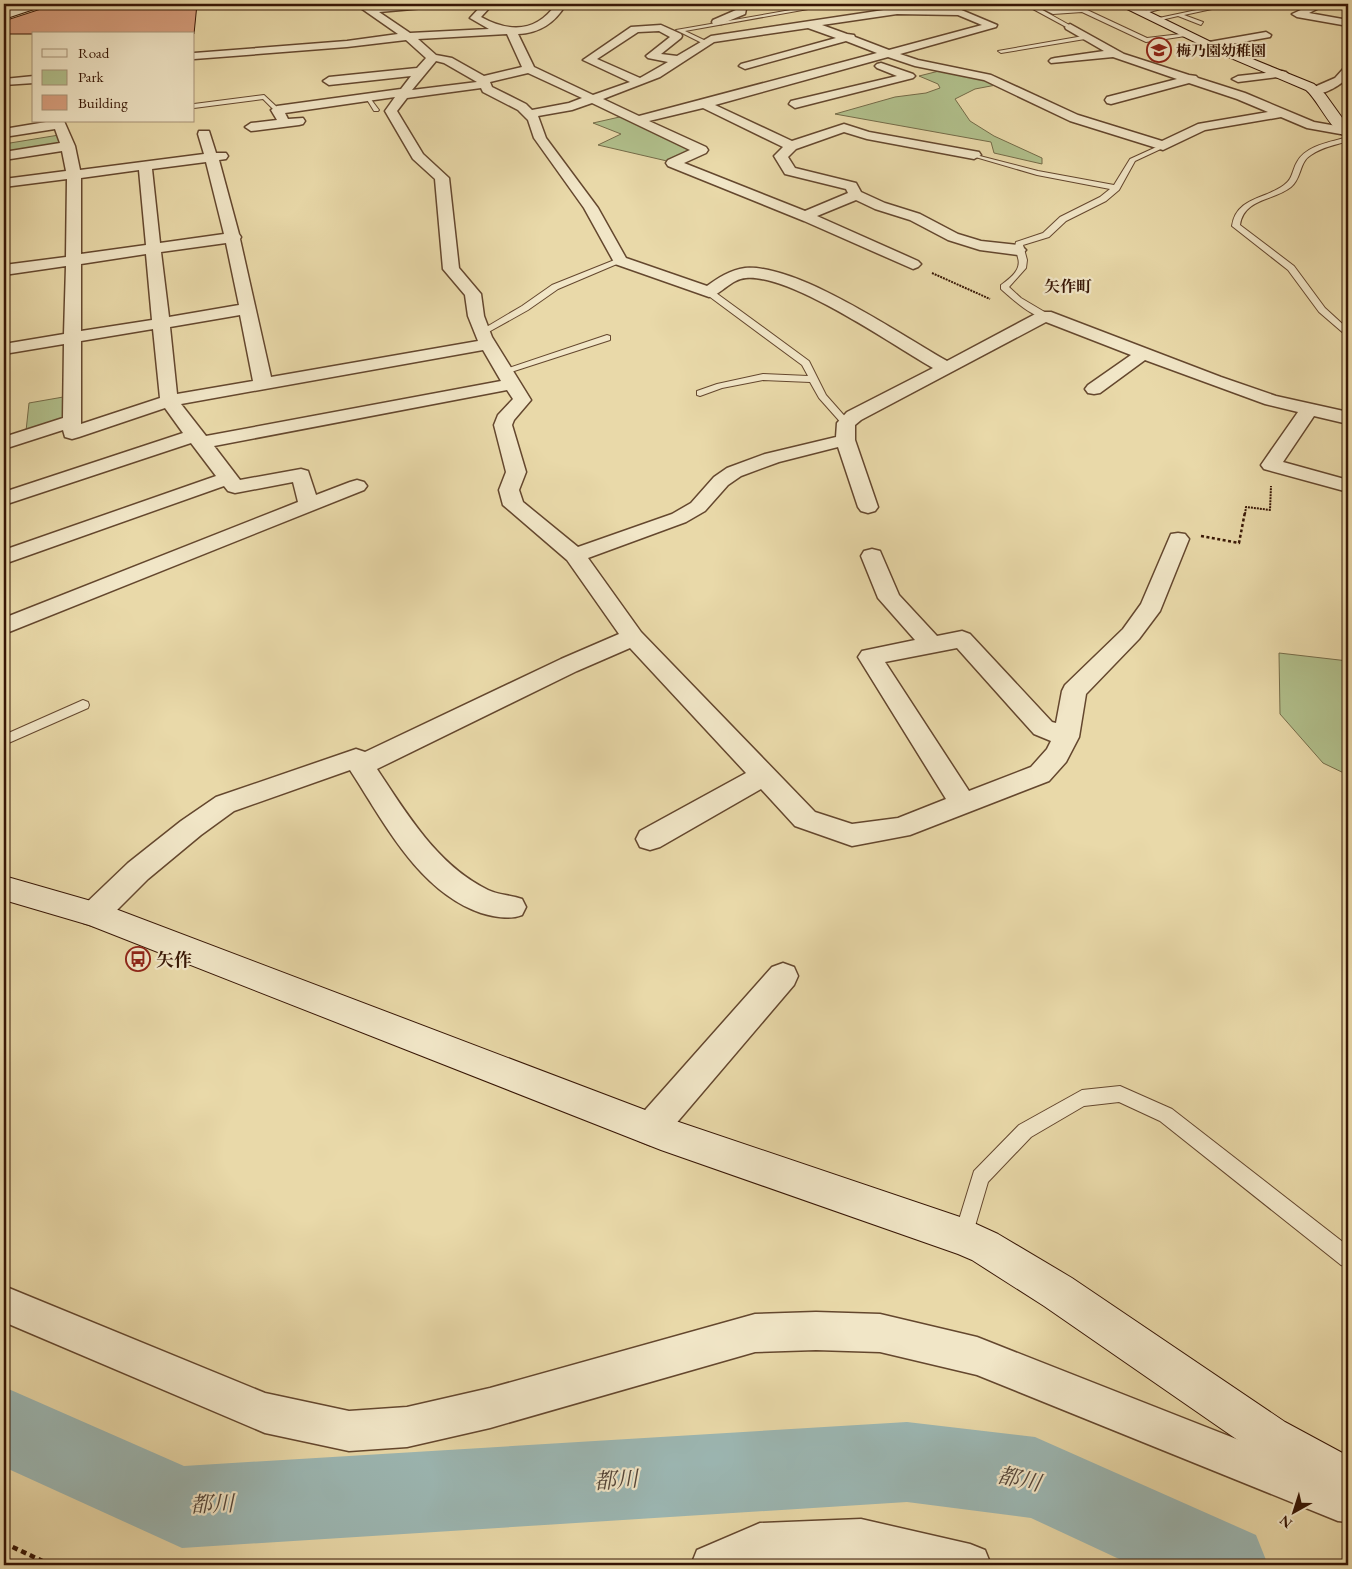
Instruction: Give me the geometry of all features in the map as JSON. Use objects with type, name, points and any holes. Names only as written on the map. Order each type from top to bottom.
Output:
[{"type":"street","points":[[4,16],[39,4]]},
{"type":"street","points":[[365,7],[435,4]]},
{"type":"street","points":[[488,4],[475,18],[492,27],[511,31]]},
{"type":"street","points":[[531,4],[536,4]]},
{"type":"street","points":[[195,56],[349,48],[408,36],[511,31],[542,25],[552,17],[561,4]]},
{"type":"street","points":[[717,22],[740,12],[742,4]]},
{"type":"street","points":[[1125,4],[1209,45],[1282,74],[1316,91],[1347,134]]},
{"type":"street","points":[[1322,4],[1298,14],[1348,23]]},
{"type":"street","points":[[365,7],[408,36],[427,64]]},
{"type":"street","points":[[529,114],[572,106],[656,76],[711,39],[897,11],[959,12],[992,25],[762,88]]},
{"type":"street","points":[[902,24],[948,12]]},
{"type":"street","points":[[808,24],[915,63],[987,77],[1074,118],[1163,146],[1202,127],[1282,114]]},
{"type":"street","points":[[1070,27],[1116,53],[1241,96],[1282,114],[1347,134]]},
{"type":"street","points":[[640,82],[589,60],[635,29],[661,28],[677,36],[652,56],[679,60]]},
{"type":"street","points":[[511,31],[529,69],[701,150],[673,163],[806,216],[913,264]]},
{"type":"street","points":[[638,120],[704,104],[747,79],[847,38],[865,34]]},
{"type":"street","points":[[738,35],[760,44]]},
{"type":"street","points":[[1209,45],[1266,35]]},
{"type":"street","points":[[1055,61],[1116,53]]},
{"type":"street","points":[[747,79],[749,54]]},
{"type":"street","points":[[329,81],[449,60],[466,73],[484,82],[487,89],[522,107],[534,119],[540,138],[591,208],[620,261],[709,292],[732,277],[746,273],[764,275],[788,282],[829,299],[858,314],[915,351],[947,368]]},
{"type":"street","points":[[786,100],[909,76],[864,60]]},
{"type":"street","points":[[427,64],[395,101],[391,111],[418,156],[442,178],[451,269],[473,294],[476,316],[485,338],[522,400],[505,419],[503,425],[516,472],[509,490],[513,505],[575,555],[633,637],[805,819],[852,835],[900,828],[1040,774],[1057,756],[1066,737],[1074,691],[1131,634],[1152,606],[1178,539]]},
{"type":"street","points":[[358,112],[395,101],[484,82],[529,69]]},
{"type":"street","points":[[1316,91],[1344,82],[1348,70]]},
{"type":"street","points":[[1238,79],[1282,74]]},
{"type":"street","points":[[1111,100],[1192,78]]},
{"type":"street","points":[[4,82],[32,79]]},
{"type":"street","points":[[747,79],[811,112]]},
{"type":"street","points":[[286,123],[277,110],[357,98],[395,101]]},
{"type":"street","points":[[704,104],[791,146]]},
{"type":"street","points":[[251,128],[312,119]]},
{"type":"street","points":[[828,120],[844,128],[867,135],[974,155]]},
{"type":"street","points":[[4,133],[58,123],[68,146],[74,174],[72,433],[169,401],[264,384],[485,338]]},
{"type":"street","points":[[844,128],[791,146],[781,156],[790,171],[851,186],[856,195],[880,206],[915,217],[953,237],[980,245],[1018,250]]},
{"type":"street","points":[[204,134],[217,156],[234,237],[246,309],[264,384]]},
{"type":"street","points":[[4,156],[68,146]]},
{"type":"street","points":[[4,183],[217,156]]},
{"type":"street","points":[[145,166],[169,401],[235,487],[301,475],[309,505]]},
{"type":"street","points":[[806,216],[856,195]]},
{"type":"street","points":[[4,270],[234,237]]},
{"type":"street","points":[[4,349],[246,309]]},
{"type":"street","points":[[575,555],[679,518],[698,507],[721,481],[734,472],[845,431],[854,416],[1040,319],[1223,384],[1309,409],[1348,418]]},
{"type":"street","points":[[1094,389],[1143,354]]},
{"type":"street","points":[[4,499],[198,439],[508,377]]},
{"type":"street","points":[[1309,409],[1271,465],[1348,486]]},
{"type":"street","points":[[4,443],[72,421]]},
{"type":"street","points":[[845,431],[868,507]]},
{"type":"street","points":[[4,557],[228,478]]},
{"type":"street","points":[[4,626],[357,486]]},
{"type":"street","points":[[872,556],[889,598],[932,645]]},
{"type":"street","points":[[361,765],[569,665],[633,637]]},
{"type":"street","points":[[963,804],[870,657],[962,639],[1043,728],[1066,737]]},
{"type":"street","points":[[94,914],[138,871],[191,828],[225,804],[356,758],[403,831],[447,878],[483,902],[512,907]]},
{"type":"street","points":[[650,839],[764,775]]},
{"type":"street","points":[[4,888],[94,914],[650,1129],[963,1237],[985,1247],[1058,1292],[1270,1437],[1348,1479]]},
{"type":"street","points":[[650,1129],[783,976]]},
{"type":"street","points":[[4,1304],[265,1412],[349,1431],[407,1427],[481,1410],[755,1333],[816,1331],[880,1334],[977,1356],[1338,1500],[1348,1502]]},
{"type":"street","points":[[712,1565],[760,1544],[861,1540],[970,1565]]},
{"type":"lane","points":[[704,42],[679,30],[717,22],[833,4]]},
{"type":"lane","points":[[1016,4],[1035,8],[1070,27]]},
{"type":"lane","points":[[1036,4],[1053,12],[1083,10],[1146,40],[1189,35]]},
{"type":"lane","points":[[1142,12],[1177,4]]},
{"type":"lane","points":[[1157,19],[1235,4]]},
{"type":"lane","points":[[1179,15],[1202,23]]},
{"type":"lane","points":[[1001,52],[1089,37]]},
{"type":"lane","points":[[195,106],[213,102],[238,102],[264,97],[277,110]]},
{"type":"lane","points":[[368,99],[395,101]]},
{"type":"lane","points":[[1347,134],[1305,156],[1301,160],[1296,177],[1289,185],[1255,198],[1246,206],[1236,222],[1236,226],[1291,268],[1322,310],[1348,334]]},
{"type":"lane","points":[[1040,319],[1004,287],[1022,269],[1023,262],[1018,250],[1019,244],[1046,235],[1063,219],[1103,199],[1116,188],[1132,160],[1163,146]]},
{"type":"lane","points":[[974,155],[1037,173],[1116,188]]},
{"type":"lane","points":[[485,338],[555,287],[620,261]]},
{"type":"lane","points":[[709,292],[806,363],[822,396],[845,431]]},
{"type":"lane","points":[[508,377],[606,338]]},
{"type":"lane","points":[[700,393],[720,386],[763,377],[814,378]]},
{"type":"lane","points":[[4,740],[83,704]]},
{"type":"lane","points":[[963,1237],[980,1177],[1025,1131],[1082,1098],[1120,1094],[1166,1115],[1348,1258]]},
{"type":"path","points":[[913,264],[1040,319]]},
{"type":"path","points":[[1178,539],[1184,533],[1239,543],[1246,507],[1270,510],[1271,465]]},
{"type":"path","points":[[4,1543],[51,1565]]},
{"type":"green space","points":[[943,70],[973,75],[996,85],[975,89],[955,99],[970,121],[994,136],[1042,158],[1042,164],[994,153],[991,142],[835,114],[895,97],[926,93],[940,88],[938,84],[919,76]]},
{"type":"green space","points":[[624,116],[690,148],[689,151],[667,161],[598,145],[621,134],[593,123]]},
{"type":"green space","points":[[59,135],[62,143],[56,147],[4,155],[4,144]]},
{"type":"green space","points":[[69,396],[69,414],[60,422],[26,431],[29,403]]},
{"type":"green space","points":[[1279,653],[1348,661],[1348,775],[1323,763],[1280,714]]},
{"type":"building","points":[[46,4],[197,4],[194,32],[32,32],[32,34],[4,34],[4,21],[44,8]]},
{"type":"waterway","name":"都川","points":[[4,1426],[182,1507],[907,1462],[1035,1478],[1226,1565]]},
{"type":"place","name":"梅乃園幼稚園","points":[[1159,50]]},
{"type":"place","name":"矢作","points":[[138,959]]},
{"type":"district","name":"矢作町","points":[[1068,286]]}]
